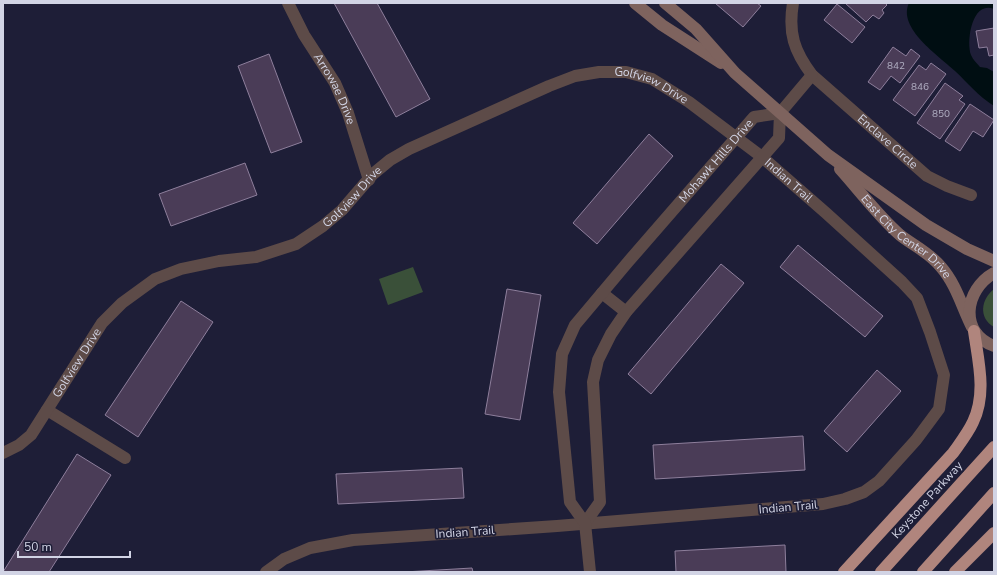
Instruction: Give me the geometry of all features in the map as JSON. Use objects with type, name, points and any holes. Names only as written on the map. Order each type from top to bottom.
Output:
[{"type":"highway","points":[[844,572],[953,453],[974,421],[980,392],[980,375],[973,329]]},
{"type":"highway","name":"Keystone Parkway","points":[[881,572],[994,447]]},
{"type":"highway","points":[[923,572],[994,493]]},
{"type":"highway","points":[[955,572],[994,533]]},
{"type":"street","name":"Arrowae Drive","points":[[288,3],[304,35],[335,84],[348,113],[369,180]]},
{"type":"street","name":"East City Center Drive","points":[[635,3],[662,25],[735,73]]},
{"type":"street","name":"East City Center Drive","points":[[665,3],[696,29],[735,73],[828,154],[926,225],[967,249],[994,261]]},
{"type":"street","name":"Enclave Circle","points":[[793,3],[790,18],[794,44],[802,61],[812,75],[927,176],[947,186],[972,195]]},
{"type":"street","name":"Golfview Drive","points":[[3,453],[19,445],[31,435],[102,323],[122,303],[155,279],[181,269],[219,261],[256,257],[296,244],[324,226],[337,214],[373,174],[390,160],[409,149],[549,86],[575,76],[599,72],[626,72],[652,79],[689,102],[750,147]]},
{"type":"street","points":[[585,523],[600,502],[594,389],[598,360],[611,334],[626,312],[779,138],[780,113],[812,75]]},
{"type":"street","name":"Mohawk Hills Drive","points":[[590,572],[585,523],[570,502],[559,392],[562,354],[575,325],[754,117],[780,113]]},
{"type":"street","name":"Indian Trail","points":[[266,572],[284,559],[310,548],[346,542],[823,504],[845,499],[864,492],[879,480],[916,440],[939,408],[944,375],[917,298],[902,282],[826,213],[750,147]]},
{"type":"street","name":"East City Center Drive","points":[[828,154],[884,219],[901,236],[927,254],[941,267],[952,282],[973,329]]},
{"type":"street","points":[[994,273],[982,282],[973,297],[970,306],[973,329],[980,339],[994,346]]},
{"type":"street","points":[[602,292],[626,312]]},
{"type":"street","points":[[47,410],[125,458]]},
{"type":"green space","points":[[413,267],[423,292],[388,305],[379,279]]},
{"type":"green space","points":[[994,289],[994,327],[985,319],[983,308],[986,298]]},
{"type":"shaded area","points":[[909,3],[994,3],[994,9],[986,8],[980,10],[976,16],[972,23],[969,41],[971,55],[974,60],[980,67],[987,68],[994,72],[994,106],[978,94],[914,32],[909,22],[907,12]]},
{"type":"building","points":[[334,3],[377,3],[430,99],[396,117]]},
{"type":"building","points":[[715,3],[757,3],[761,6],[743,27]]},
{"type":"building","points":[[845,3],[885,3],[887,5],[882,10],[884,13],[879,19],[873,15],[866,22]]},
{"type":"building","points":[[837,4],[865,27],[852,43],[824,20]]},
{"type":"building","points":[[994,28],[994,55],[989,56],[987,47],[979,48],[976,31]]},
{"type":"building","points":[[893,47],[906,56],[911,49],[920,56],[900,83],[891,76],[880,90],[868,82]]},
{"type":"building","points":[[269,54],[302,142],[271,153],[238,66]]},
{"type":"building","points":[[931,63],[946,74],[915,116],[893,100],[919,65],[926,70]]},
{"type":"building","points":[[945,83],[963,96],[959,100],[965,104],[940,139],[917,123]]},
{"type":"building","points":[[970,104],[994,120],[983,137],[973,131],[960,151],[945,141]]},
{"type":"building","points":[[649,134],[673,156],[597,244],[573,223]]},
{"type":"building","points":[[245,163],[257,195],[171,226],[159,194]]},
{"type":"building","points":[[798,245],[883,316],[865,337],[780,267]]},
{"type":"building","points":[[721,264],[744,283],[651,394],[628,374]]},
{"type":"building","points":[[507,289],[541,295],[520,420],[485,414]]},
{"type":"building","points":[[181,301],[213,322],[138,437],[105,415]]},
{"type":"building","points":[[877,370],[901,391],[847,452],[824,431]]},
{"type":"building","points":[[803,436],[805,470],[655,479],[653,445]]},
{"type":"building","points":[[77,454],[111,475],[49,572],[3,572]]},
{"type":"building","points":[[462,468],[464,498],[338,504],[336,474]]},
{"type":"building","points":[[785,545],[786,572],[676,572],[675,551]]},
{"type":"building","points":[[472,568],[473,572],[404,572]]}]
